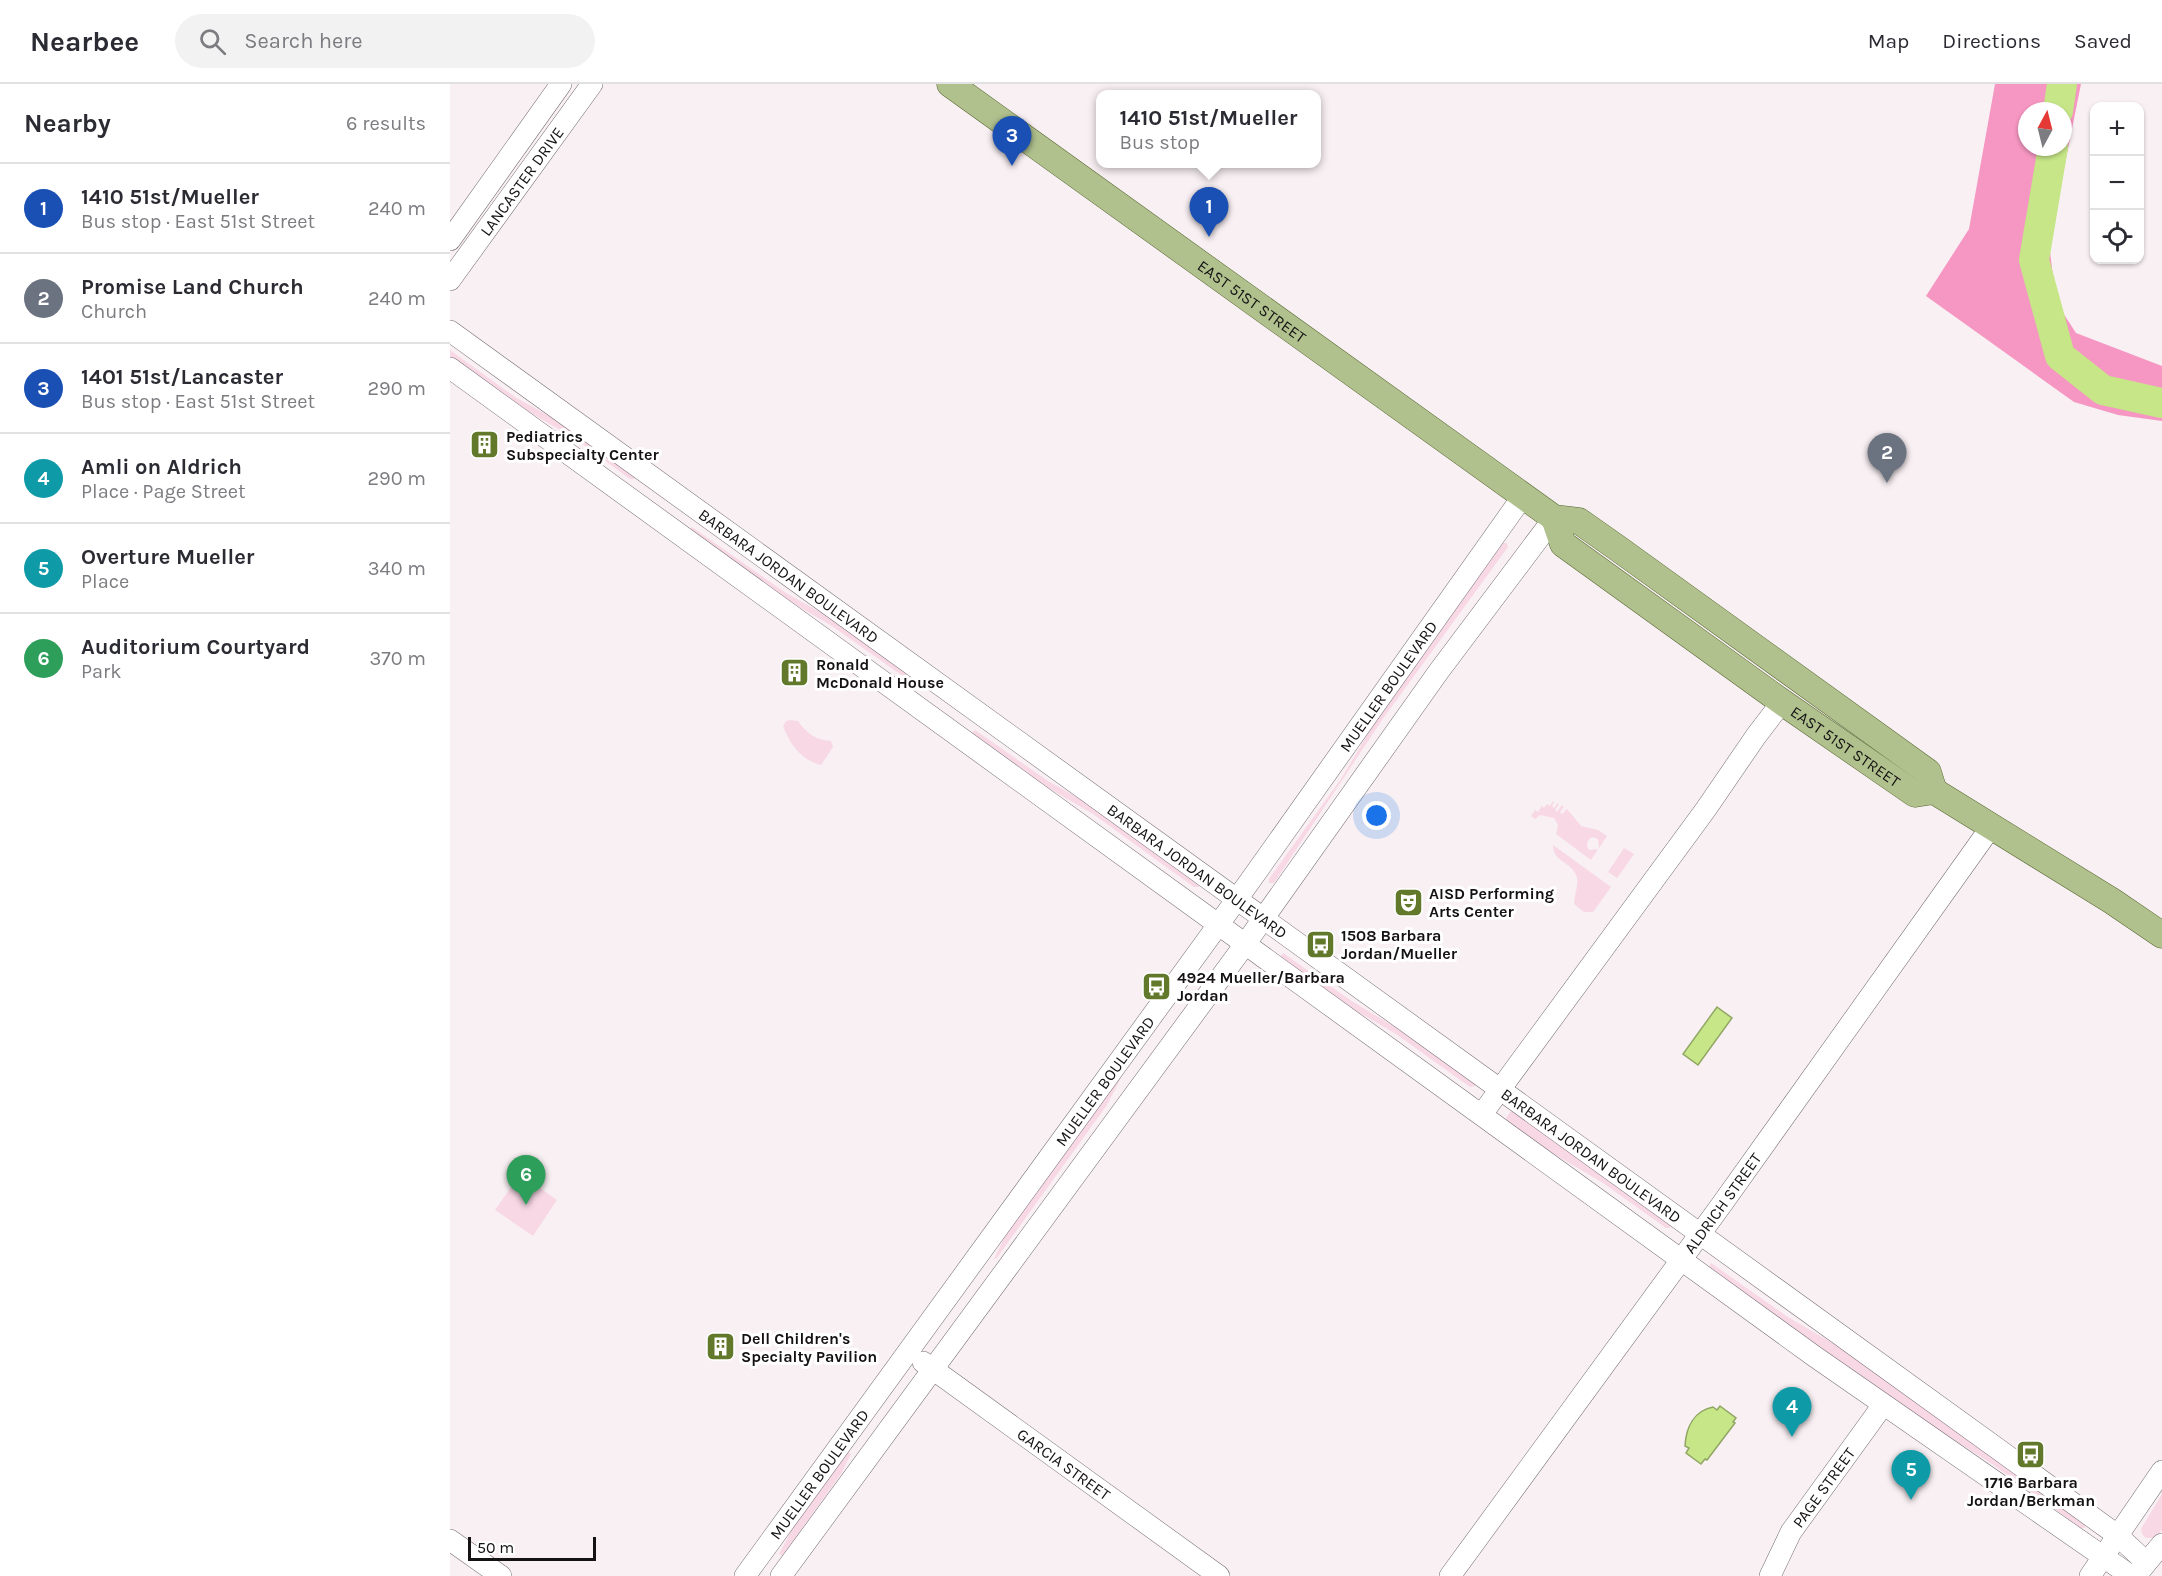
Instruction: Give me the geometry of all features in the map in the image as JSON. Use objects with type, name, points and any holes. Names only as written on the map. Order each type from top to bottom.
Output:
[{"type":"main road","name":"EAST 51ST STREET","points":[[950,84],[1554,518],[1579,521],[1928,772],[1934,791],[2162,935]]},
{"type":"main road","name":"EAST 51ST STREET","points":[[1554,518],[1563,544],[1782,702],[1915,794],[1934,791]]},
{"type":"street","name":"LANCASTER DRIVE","points":[[450,240],[561,84]]},
{"type":"street","name":"LANCASTER DRIVE","points":[[450,280],[592,84]]},
{"type":"street","name":"BARBARA JORDAN BOULEVARD","points":[[450,331],[2117,1535],[2138,1571]]},
{"type":"street","name":"BARBARA JORDAN BOULEVARD","points":[[450,368],[1883,1405],[2103,1557],[2138,1571]]},
{"type":"street","name":"MUELLER BOULEVARD","points":[[745,1576],[1237,899],[1523,496]]},
{"type":"street","name":"MUELLER BOULEVARD","points":[[780,1576],[934,1370],[1246,943],[1439,671],[1554,518]]},
{"type":"street","points":[[1482,1114],[1782,702]]},
{"type":"street","name":"ALDRICH STREET","points":[[1450,1576],[1701,1233],[1991,828]]},
{"type":"street","name":"GARCIA STREET","points":[[909,1351],[1219,1576]]},
{"type":"street","name":"PAGE STREET","points":[[1770,1576],[1791,1532],[1883,1405]]},
{"type":"street","points":[[2090,1576],[2162,1471]]},
{"type":"street","points":[[450,1540],[501,1576]]},
{"type":"street","points":[[2138,1571],[2162,1544]]},
{"type":"shaded area","points":[[1995,84],[2081,84],[2072,129],[2072,102],[2018,102],[2018,156],[2067,156],[2049,243],[2056,302],[2076,333],[2162,366],[2162,421],[2118,415],[2074,402],[1926,296],[1969,229]]},
{"type":"shaded area","points":[[450,350],[515,397],[567,426],[635,476],[634,479],[630,479],[574,438],[512,402],[450,357]]},
{"type":"shaded area","points":[[692,527],[786,593],[836,621],[912,679],[907,679],[832,626],[782,597],[690,530]]},
{"type":"shaded area","points":[[1503,543],[1507,543],[1508,547],[1382,720],[1274,883],[1269,883],[1269,879],[1341,779],[1378,717]]},
{"type":"shaded area","points":[[786,721],[798,721],[804,729],[816,737],[831,741],[833,747],[821,765],[802,755],[793,745],[783,726]]},
{"type":"shaded area","points":[[975,730],[1048,781],[1093,806],[1199,884],[1199,887],[1194,887],[1093,814],[1045,786],[972,733]]},
{"type":"shaded area","points":[[1553,801],[1554,808],[1559,804],[1555,810],[1557,812],[1562,805],[1564,807],[1560,812],[1562,814],[1567,809],[1581,826],[1598,830],[1607,836],[1599,848],[1598,839],[1592,837],[1588,840],[1589,850],[1598,849],[1591,860],[1556,834],[1558,825],[1554,818],[1540,815],[1535,819],[1531,816],[1535,810],[1538,812],[1542,806],[1544,808],[1547,804],[1550,806]]},
{"type":"shaded area","points":[[1553,845],[1611,887],[1593,912],[1584,912],[1574,904],[1577,878],[1573,870],[1556,855]]},
{"type":"shaded area","points":[[1624,848],[1634,854],[1617,878],[1608,872]]},
{"type":"shaded area","points":[[1283,953],[1350,1000],[1400,1030],[1476,1084],[1475,1086],[1470,1087],[1396,1034],[1346,1005],[1280,957]]},
{"type":"shaded area","points":[[1717,1007],[1732,1018],[1698,1065],[1683,1054]]},
{"type":"shaded area","points":[[1125,1070],[1107,1105],[994,1259],[1011,1224]]},
{"type":"shaded area","points":[[1514,1111],[1671,1225],[1670,1228],[1666,1228],[1603,1183],[1539,1145],[1507,1121],[1506,1118],[1510,1112]]},
{"type":"shaded area","points":[[520,1174],[557,1200],[533,1236],[495,1210]]},
{"type":"shaded area","points":[[1711,1263],[1788,1317],[1851,1354],[2085,1523],[2085,1528],[2081,1528],[1992,1464],[1901,1406],[1709,1267]]},
{"type":"shaded area","points":[[1720,1406],[1736,1418],[1733,1422],[1735,1423],[1707,1460],[1705,1459],[1701,1464],[1686,1453],[1689,1448],[1685,1446],[1687,1432],[1692,1421],[1701,1412],[1713,1407],[1717,1410]]},
{"type":"shaded area","points":[[847,1451],[851,1454],[841,1474],[782,1556],[779,1554],[795,1524]]},
{"type":"shaded area","points":[[2162,1494],[2162,1530],[2154,1538],[2146,1538],[2141,1529]]},
{"type":"waterway","points":[[2059,102],[2062,84]]},
{"type":"waterway","points":[[2051,156],[2034,260],[2060,356],[2103,390],[2162,403]]},
{"type":"place","name":"1401 51st/Lancaster","points":[[1012,166]]},
{"type":"place","name":"1410 51st/Mueller","points":[[1209,237]]},
{"type":"place","name":"Pediatrics Subspecialty Center","points":[[485,445]]},
{"type":"place","name":"Promise Land Church","points":[[1887,483]]},
{"type":"place","name":"Ronald McDonald House","points":[[795,673]]},
{"type":"place","name":"AISD Performing Arts Center","points":[[1408,902]]},
{"type":"place","name":"1508 Barbara Jordan/Mueller","points":[[1320,944]]},
{"type":"place","name":"4924 Mueller/Barbara Jordan","points":[[1156,986]]},
{"type":"place","name":"Auditorium Courtyard","points":[[526,1205]]},
{"type":"place","name":"Dell Children's Specialty Pavilion","points":[[720,1347]]},
{"type":"place","name":"Amli on Aldrich","points":[[1792,1437]]},
{"type":"place","name":"1716 Barbara Jordan/Berkman","points":[[2031,1454]]},
{"type":"place","name":"Overture Mueller","points":[[1911,1500]]}]
